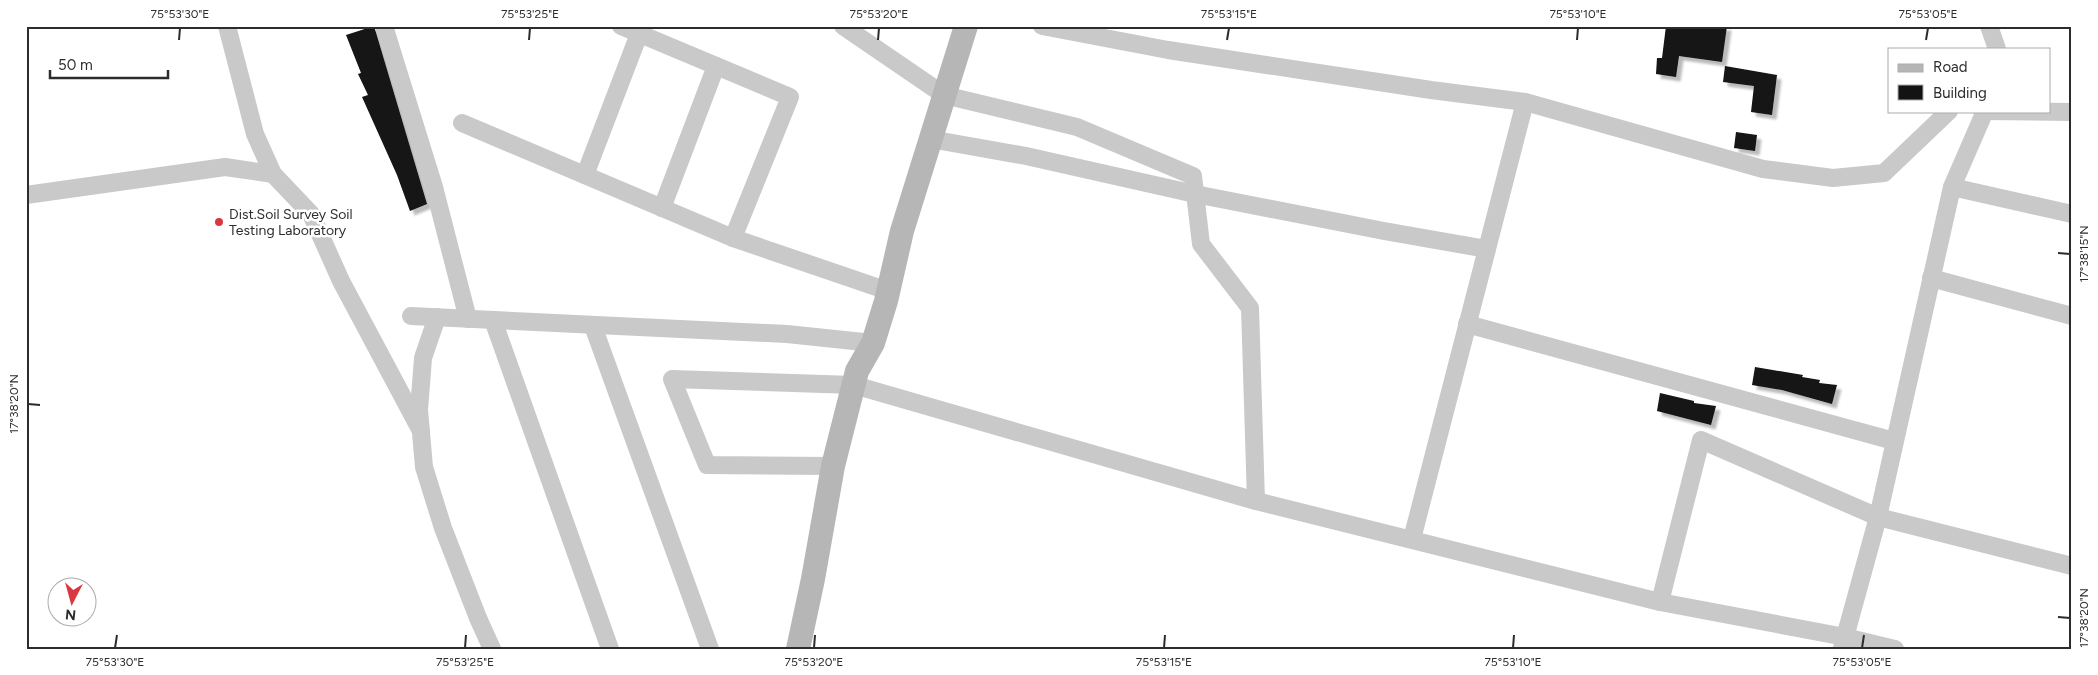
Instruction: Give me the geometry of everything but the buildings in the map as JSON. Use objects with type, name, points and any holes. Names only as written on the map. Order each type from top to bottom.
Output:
[{"type":"street","points":[[227,26],[254,134],[273,174],[312,214],[341,281],[421,431]]},
{"type":"street","points":[[384,26],[434,187],[468,319]]},
{"type":"street","points":[[621,26],[790,97],[733,238]]},
{"type":"street","points":[[843,26],[944,95],[1077,127],[1193,176],[1201,244],[1250,308],[1256,501]]},
{"type":"street","points":[[1042,26],[1168,50],[1431,90],[1525,102],[1763,169],[1833,178],[1884,173],[1948,112]]},
{"type":"street","points":[[1989,26],[1997,48]]},
{"type":"street","points":[[798,649],[813,579],[833,466],[857,371],[873,343],[902,231],[944,95],[959,33]]},
{"type":"street","points":[[585,175],[639,34]]},
{"type":"street","points":[[662,208],[716,66]]},
{"type":"street","points":[[1412,539],[1525,102]]},
{"type":"street","points":[[1843,643],[1878,517],[1952,187],[1984,112]]},
{"type":"street","points":[[2050,112],[2072,112]]},
{"type":"street","points":[[462,123],[733,238],[888,290]]},
{"type":"street","points":[[930,139],[1026,156],[1195,194],[1384,232],[1487,249]]},
{"type":"street","points":[[26,195],[225,167],[273,174]]},
{"type":"street","points":[[1952,187],[2072,214]]},
{"type":"street","points":[[1931,278],[2072,316]]},
{"type":"street","points":[[411,316],[787,334],[873,343]]},
{"type":"street","points":[[438,317],[423,358],[419,410],[424,467],[442,528],[492,649]]},
{"type":"street","points":[[492,320],[610,649]]},
{"type":"street","points":[[1467,324],[1894,441]]},
{"type":"street","points":[[593,326],[710,649]]},
{"type":"street","points":[[833,466],[707,466],[672,378],[854,385],[1256,501],[1660,602],[1843,643],[1895,649]]},
{"type":"street","points":[[1660,602],[1701,440],[1878,517],[2072,566]]},
{"type":"place","name":"Dist.Soil Survey Soil Testing Laboratory","points":[[219,222]]}]
